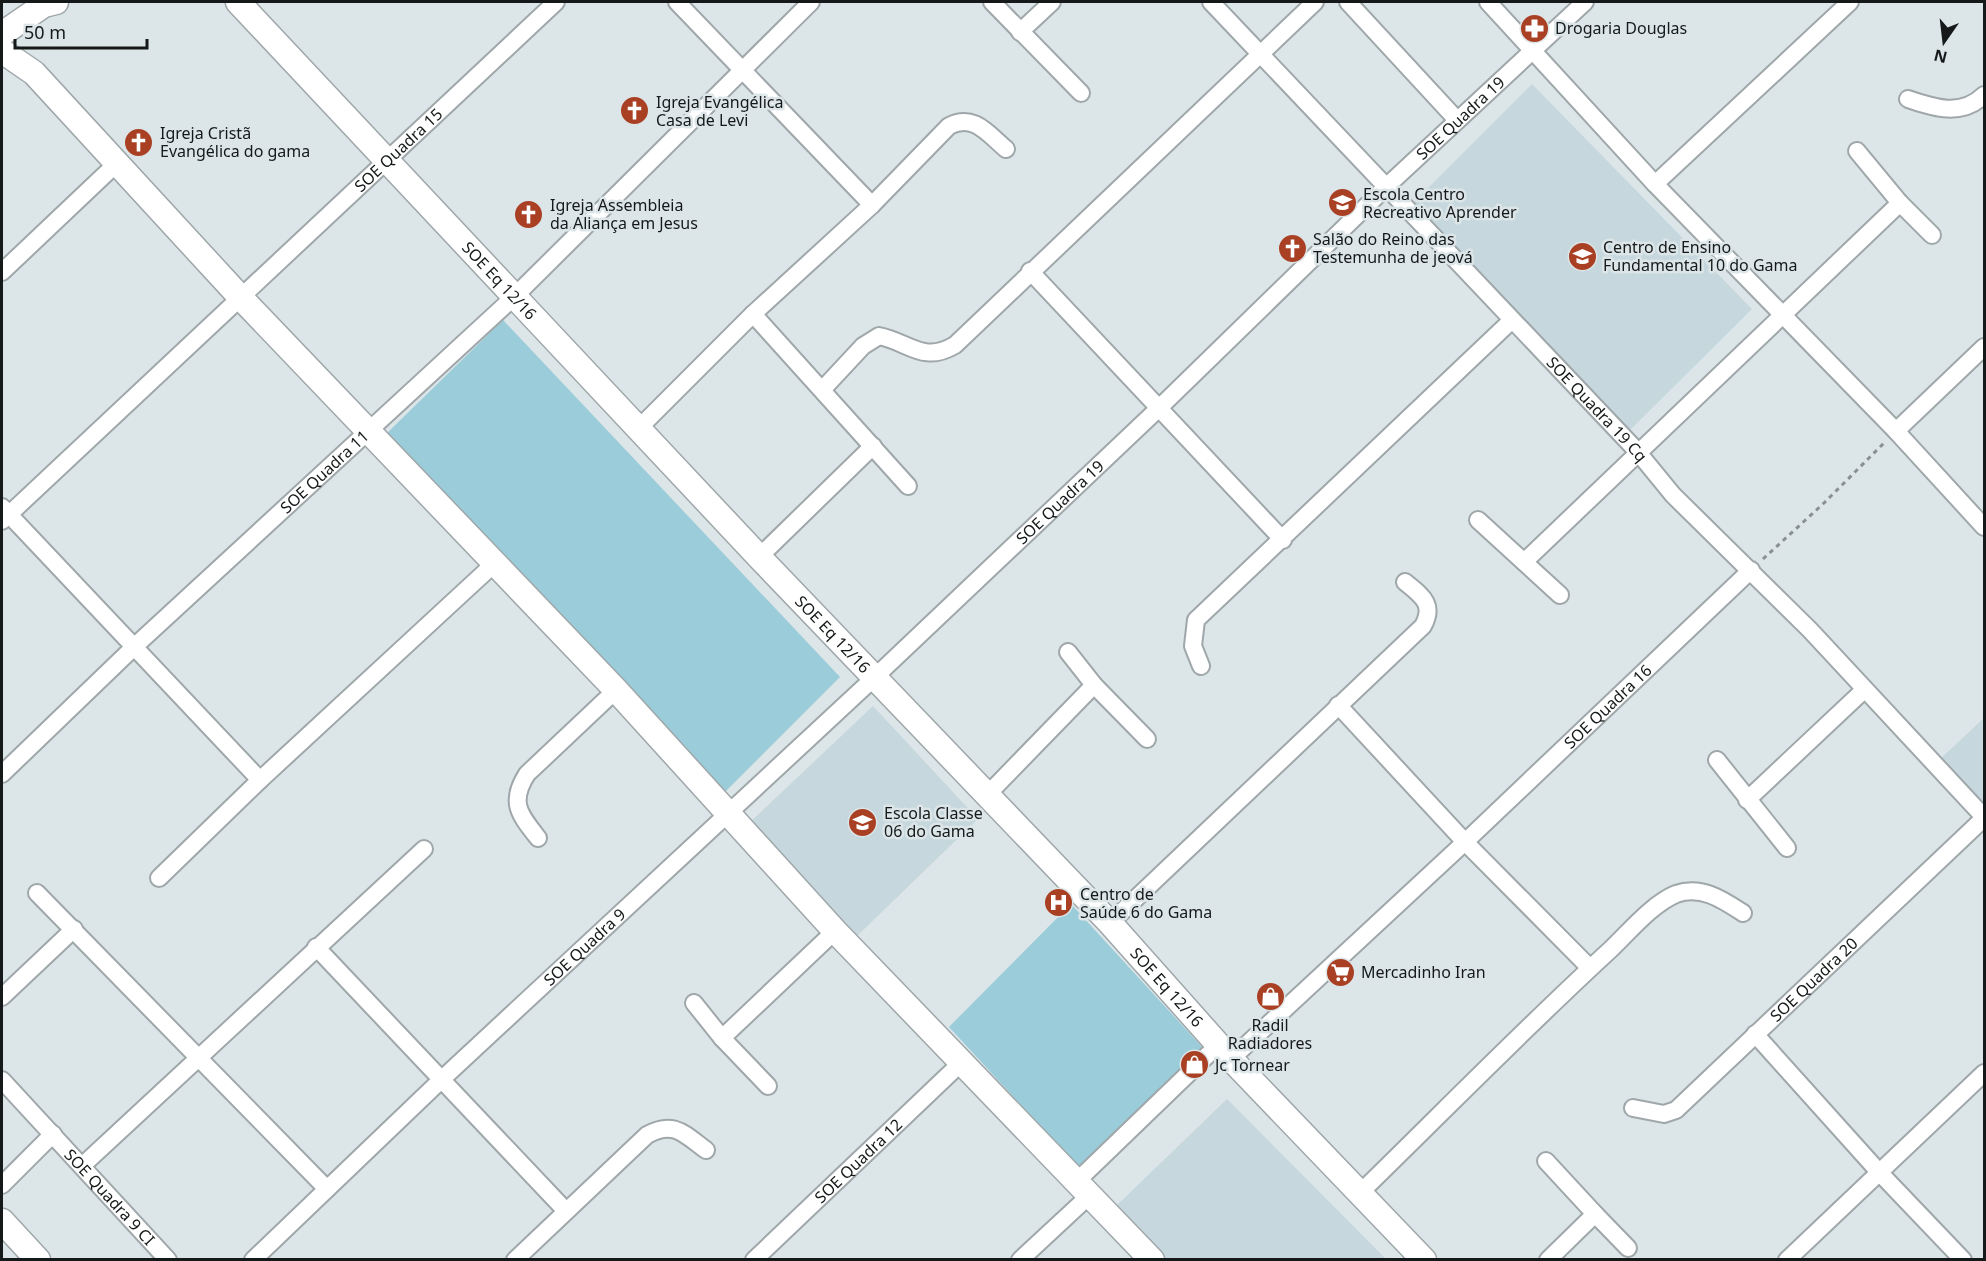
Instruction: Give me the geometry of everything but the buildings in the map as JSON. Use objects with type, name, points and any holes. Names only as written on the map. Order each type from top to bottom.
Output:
[{"type":"street","points":[[2,34],[44,5],[56,2]]},
{"type":"street","name":"SOE Quadra 15","points":[[241,298],[556,2]]},
{"type":"street","points":[[677,2],[872,205]]},
{"type":"street","points":[[514,296],[811,2]]},
{"type":"street","points":[[992,2],[1081,93]]},
{"type":"street","points":[[1020,32],[1052,2]]},
{"type":"street","points":[[1211,2],[1387,186]]},
{"type":"street","points":[[822,390],[863,346],[879,336],[924,354],[943,353],[955,345],[1030,271],[1315,2]]},
{"type":"street","points":[[1348,2],[1457,120]]},
{"type":"street","points":[[1488,2],[1534,49],[1655,184],[1783,313],[1984,527]]},
{"type":"street","name":"SOE Quadra 19","points":[[728,813],[1158,409],[1387,186],[1586,2]]},
{"type":"street","points":[[1655,184],[1850,2]]},
{"type":"street","name":"SOE Eq 12/16","points":[[243,3],[638,429],[1110,922],[1224,1052],[1424,1260]]},
{"type":"street","points":[[24,20],[26,52],[34,73]]},
{"type":"street","points":[[2,51],[34,73],[241,298],[616,690],[835,931],[963,1061],[1152,1260]]},
{"type":"street","points":[[1908,99],[1932,107],[1952,109],[1964,108],[1984,95]]},
{"type":"street","points":[[638,429],[753,314],[872,205],[950,126],[960,120],[970,120],[1006,149]]},
{"type":"street","points":[[1857,150],[1900,203],[1932,235]]},
{"type":"street","points":[[2,272],[116,164]]},
{"type":"street","name":"SOE Quadra 19 Cq","points":[[1387,186],[1637,451],[1673,495],[1810,630]]},
{"type":"street","points":[[1524,562],[1637,451],[1900,203]]},
{"type":"street","points":[[1030,271],[1283,540]]},
{"type":"street","name":"SOE Quadra 11","points":[[2,774],[135,646],[514,296]]},
{"type":"street","points":[[241,298],[4,514],[135,646],[260,780]]},
{"type":"street","points":[[753,314],[908,486]]},
{"type":"street","points":[[1202,666],[1192,646],[1196,620],[1283,540],[1512,320]]},
{"type":"street","points":[[1896,431],[1984,347]]},
{"type":"street","points":[[759,557],[873,446]]},
{"type":"street","points":[[1478,520],[1560,595]]},
{"type":"street","points":[[159,878],[260,780],[495,563]]},
{"type":"street","name":"SOE Quadra 16","points":[[1083,1189],[1224,1052],[1465,842],[1751,570]]},
{"type":"street","points":[[1110,922],[1423,626],[1429,610],[1426,600],[1405,582]]},
{"type":"street","name":"SOE Quadra 20","points":[[1633,1108],[1664,1114],[1676,1110],[1984,818],[1810,630]]},
{"type":"street","points":[[1068,652],[1094,685],[1147,739]]},
{"type":"street","points":[[988,794],[1094,685]]},
{"type":"street","points":[[538,838],[519,814],[519,786],[527,774],[616,690]]},
{"type":"street","points":[[1747,800],[1864,690]]},
{"type":"street","points":[[1338,705],[1465,842],[1590,968]]},
{"type":"street","points":[[1717,760],[1787,848]]},
{"type":"street","name":"SOE Quadra 9","points":[[253,1260],[441,1080],[728,813]]},
{"type":"street","points":[[82,1165],[423,849]]},
{"type":"street","points":[[1361,1192],[1590,968],[1660,904],[1674,895],[1688,891],[1704,892],[1743,913]]},
{"type":"street","points":[[37,893],[327,1189]]},
{"type":"street","points":[[2,997],[74,929]]},
{"type":"street","points":[[722,1038],[835,931]]},
{"type":"street","points":[[316,947],[566,1211]]},
{"type":"street","points":[[694,1003],[722,1038],[768,1086]]},
{"type":"street","points":[[1755,1034],[1879,1172],[1963,1260]]},
{"type":"street","name":"SOE Quadra 12","points":[[754,1260],[963,1061]]},
{"type":"street","points":[[1787,1260],[1984,1073]]},
{"type":"street","name":"SOE Quadra 9 CI","points":[[2,1080],[168,1260]]},
{"type":"street","points":[[515,1260],[647,1135],[661,1127],[677,1129],[706,1150]]},
{"type":"street","name":"SOE Quadra 9 CI","points":[[2,1185],[53,1134]]},
{"type":"street","points":[[1546,1161],[1628,1248]]},
{"type":"street","points":[[1020,1260],[1083,1189]]},
{"type":"street","points":[[1548,1260],[1595,1214]]},
{"type":"street","points":[[2,1221],[38,1260]]},
{"type":"path","points":[[1751,570],[1824,503],[1896,431]]},
{"type":"shaded area","name":"Centro de Ensino Fundamental 10 do Gama","points":[[1532,84],[1752,309],[1630,430],[1413,203]]},
{"type":"shaded area","points":[[503,320],[840,677],[725,792],[385,435]]},
{"type":"shaded area","name":"Escola Classe 06 do Gama","points":[[873,706],[978,819],[856,937],[747,825]]},
{"type":"shaded area","points":[[1984,718],[1984,809],[1939,760]]},
{"type":"shaded area","points":[[1071,904],[1203,1048],[1079,1168],[949,1027]]},
{"type":"shaded area","points":[[1227,1099],[1386,1259],[1161,1259],[1113,1209]]},
{"type":"place","name":"Drogaria Douglas","points":[[1534,28]]},
{"type":"place","name":"Igreja Evangélica Casa de Levi","points":[[635,111]]},
{"type":"place","name":"Igreja Cristã Evangélica do gama","points":[[139,142]]},
{"type":"place","name":"Escola Centro Recreativo Aprender","points":[[1342,203]]},
{"type":"place","name":"Igreja Assembleia da Aliança em Jesus","points":[[529,214]]},
{"type":"place","name":"Salão do Reino das Testemunha de jeová","points":[[1292,248]]},
{"type":"place","name":"Centro de Ensino Fundamental 10 do Gama","points":[[1582,256]]},
{"type":"place","name":"Escola Classe 06 do Gama","points":[[863,822]]},
{"type":"place","name":"Centro de Saúde 6 do Gama","points":[[1059,903]]},
{"type":"place","name":"Mercadinho Iran","points":[[1340,972]]},
{"type":"place","name":"Radil Radiadores","points":[[1270,997]]},
{"type":"place","name":"Jc Tornear","points":[[1194,1065]]}]
